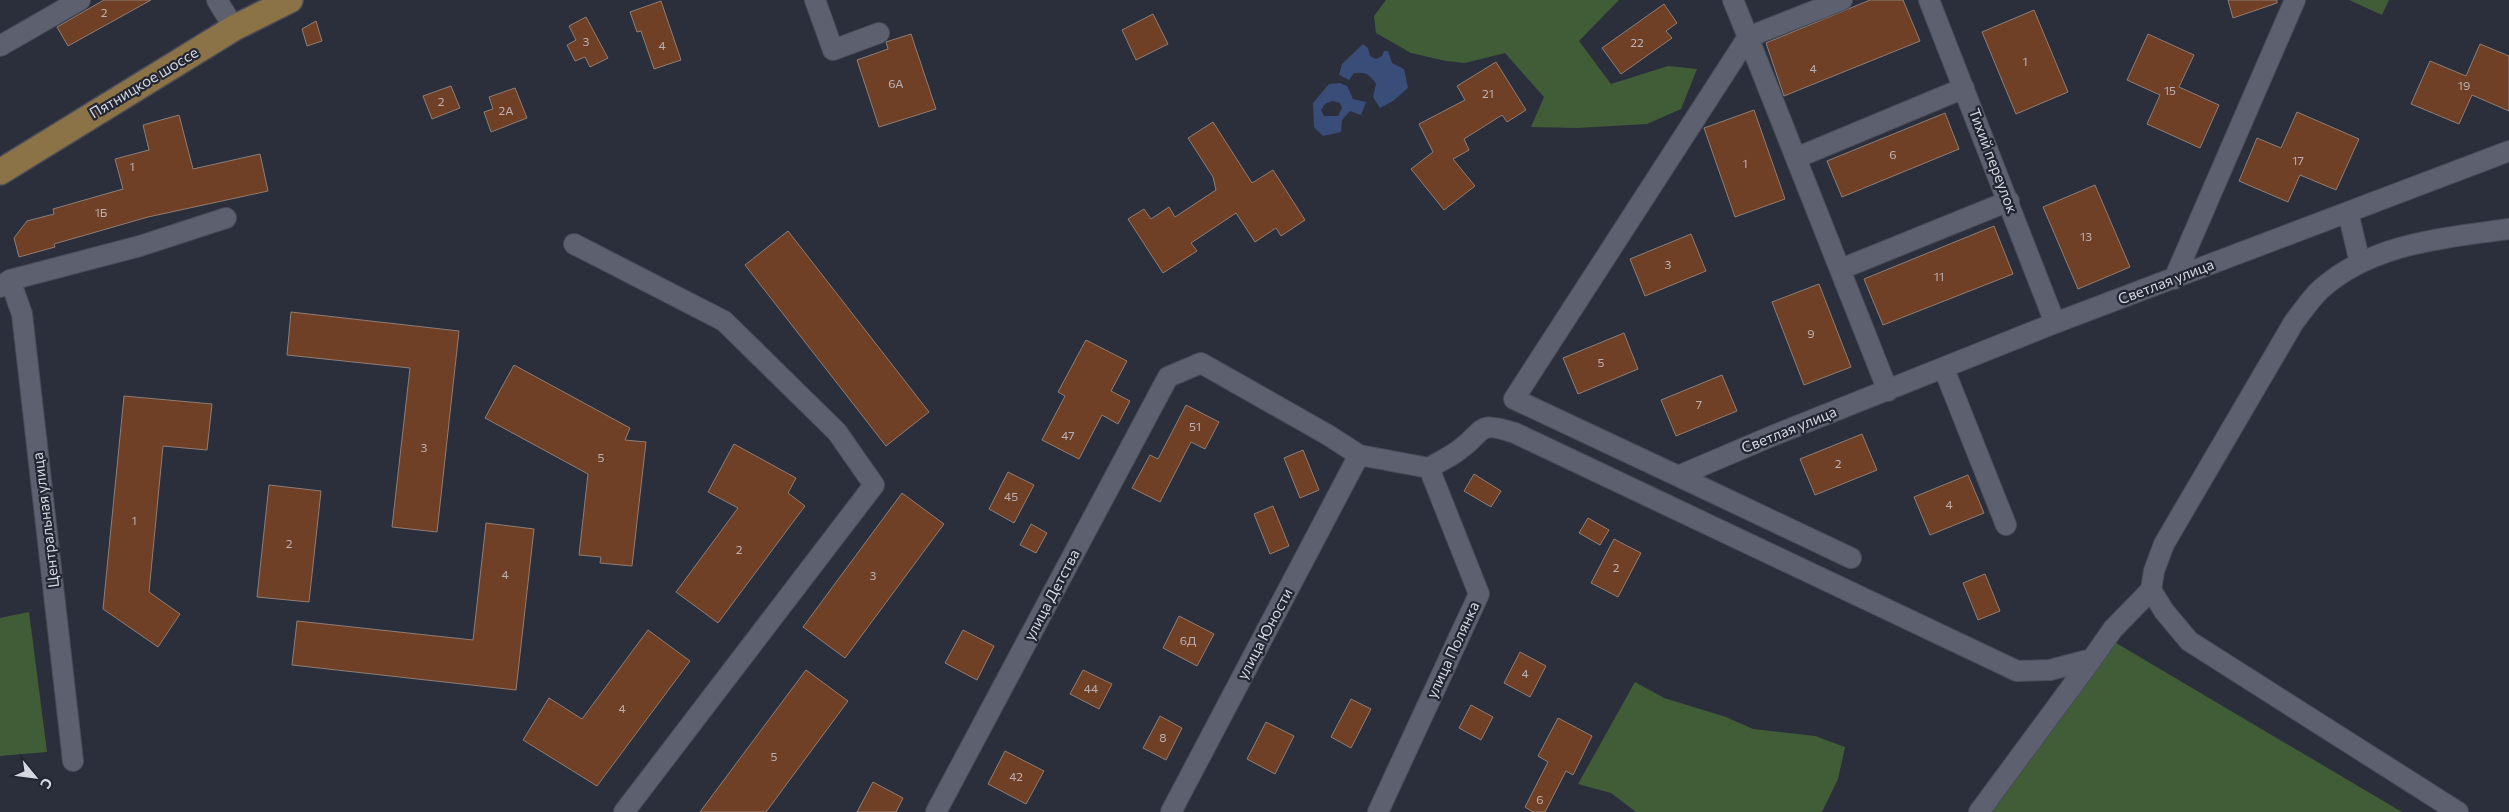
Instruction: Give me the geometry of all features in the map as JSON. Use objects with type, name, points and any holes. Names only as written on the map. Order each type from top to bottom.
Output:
[{"type":"main road","name":"Пятницкое шоссе","points":[[0,172],[234,28],[290,0]]},
{"type":"street","points":[[0,46],[80,0]]},
{"type":"street","points":[[217,0],[234,28]]},
{"type":"street","points":[[815,0],[833,50],[879,33]]},
{"type":"street","points":[[1733,0],[1888,391]]},
{"type":"street","points":[[1842,0],[1748,37],[1514,399],[1851,558]]},
{"type":"street","name":"Тихий переулок","points":[[1929,0],[2056,323]]},
{"type":"street","points":[[2174,279],[2295,0]]},
{"type":"street","points":[[1796,158],[1964,88]]},
{"type":"street","name":"Светлая улица","points":[[1678,476],[1772,436],[2056,323],[2509,151]]},
{"type":"street","points":[[1841,270],[2009,201]]},
{"type":"street","points":[[2348,212],[2360,263]]},
{"type":"street","points":[[5,283],[140,246],[226,218]]},
{"type":"street","points":[[1979,812],[2113,629],[2151,590],[2154,571],[2164,544],[2294,322],[2321,289],[2360,263],[2401,246],[2509,229]]},
{"type":"street","points":[[574,244],[724,321],[837,432],[874,485],[624,812]]},
{"type":"street","name":"Центральная улица","points":[[5,283],[22,314],[73,761]]},
{"type":"street","name":"улица Детства","points":[[936,812],[1168,377],[1201,363],[1328,435],[1359,455]]},
{"type":"street","points":[[1944,369],[2006,525]]},
{"type":"street","points":[[1359,455],[1429,468],[1460,449],[1478,430],[1494,426],[1515,433],[2017,671],[2050,670],[2092,658]]},
{"type":"street","name":"улица Юности","points":[[1171,812],[1359,455]]},
{"type":"street","name":"улица Полянка","points":[[1378,812],[1479,594],[1429,468]]},
{"type":"street","points":[[2151,590],[2164,611],[2189,641],[2458,812]]},
{"type":"green space","points":[[1386,0],[1619,0],[1579,41],[1611,84],[1668,66],[1697,69],[1681,109],[1647,124],[1577,128],[1531,127],[1544,97],[1505,53],[1465,63],[1411,53],[1376,33],[1374,16]]},
{"type":"green space","points":[[2349,0],[2389,0],[2382,15]]},
{"type":"green space","points":[[29,612],[47,752],[0,756],[0,618]]},
{"type":"green space","points":[[2116,643],[2402,812],[1992,812]]},
{"type":"green space","points":[[1635,682],[1664,698],[1726,717],[1753,729],[1815,736],[1845,747],[1838,779],[1822,812],[1636,812],[1611,793],[1578,784]]},
{"type":"water","points":[[1363,44],[1368,48],[1370,56],[1376,59],[1382,56],[1384,51],[1388,51],[1392,63],[1404,69],[1408,88],[1393,101],[1380,108],[1373,97],[1376,84],[1372,78],[1364,73],[1354,73],[1349,80],[1339,75],[1342,64]]},
{"type":"water","points":[[1340,83],[1347,86],[1353,99],[1366,102],[1361,115],[1350,111],[1342,120],[1341,132],[1323,136],[1314,127],[1313,103],[1329,84]],"holes":[[[1332,101],[1340,103],[1342,108],[1338,116],[1324,116],[1321,110],[1325,104]]]},
{"type":"building","points":[[104,0],[151,0],[68,46],[57,27]]},
{"type":"building","points":[[1870,0],[1903,0],[1920,41],[1784,96],[1766,43]]},
{"type":"building","points":[[2228,0],[2277,0],[2277,3],[2233,18]]},
{"type":"building","points":[[661,1],[681,60],[654,69],[641,31],[637,32],[630,12]]},
{"type":"building","points":[[1664,4],[1677,23],[1666,31],[1672,38],[1621,74],[1602,48]]},
{"type":"building","points":[[2034,10],[2068,92],[2016,114],[1982,32]]},
{"type":"building","points":[[1153,14],[1168,44],[1136,60],[1122,30]]},
{"type":"building","points":[[586,17],[608,58],[590,67],[585,57],[575,61],[567,45],[576,40],[569,26]]},
{"type":"building","points":[[316,21],[322,41],[307,46],[302,29]]},
{"type":"building","points":[[911,34],[936,109],[879,127],[857,60],[888,49],[886,42]]},
{"type":"building","points":[[2148,34],[2194,55],[2179,87],[2219,105],[2200,148],[2147,124],[2160,95],[2127,80]]},
{"type":"building","points":[[2480,44],[2509,56],[2509,111],[2472,95],[2459,124],[2411,104],[2430,61],[2466,76]]},
{"type":"building","points":[[1496,62],[1526,110],[1507,122],[1502,115],[1464,139],[1469,150],[1453,159],[1475,186],[1444,210],[1411,169],[1433,152],[1419,124],[1465,100],[1457,86]]},
{"type":"building","points":[[451,86],[460,108],[432,119],[423,96]]},
{"type":"building","points":[[515,88],[527,118],[491,132],[484,112],[493,109],[489,97]]},
{"type":"building","points":[[1754,110],[1785,199],[1735,217],[1704,128]]},
{"type":"building","points":[[2297,112],[2359,139],[2336,190],[2300,175],[2288,202],[2239,181],[2257,138],[2281,148]]},
{"type":"building","points":[[1945,113],[1959,149],[1842,197],[1827,161]]},
{"type":"building","points":[[179,115],[193,169],[260,154],[268,191],[148,217],[54,244],[55,247],[19,257],[14,238],[27,221],[54,214],[53,209],[123,189],[115,159],[149,150],[143,125]]},
{"type":"building","points":[[1213,122],[1252,183],[1273,170],[1305,220],[1281,236],[1276,228],[1255,242],[1236,213],[1191,243],[1197,251],[1163,273],[1128,219],[1144,209],[1151,219],[1169,207],[1175,217],[1216,190],[1213,177],[1188,138]]},
{"type":"building","points":[[2095,185],[2130,267],[2078,289],[2043,207]]},
{"type":"building","points":[[1994,226],[2013,274],[1883,325],[1864,279]]},
{"type":"building","points":[[788,231],[929,412],[886,446],[745,265]]},
{"type":"building","points":[[1691,234],[1706,271],[1645,296],[1630,259]]},
{"type":"building","points":[[1819,284],[1851,367],[1804,385],[1772,302]]},
{"type":"building","points":[[291,312],[459,331],[437,532],[392,527],[410,368],[287,355]]},
{"type":"building","points":[[1624,333],[1638,369],[1578,394],[1563,358]]},
{"type":"building","points":[[1086,340],[1127,361],[1111,391],[1130,401],[1118,424],[1102,415],[1079,459],[1042,440],[1065,396],[1058,392]]},
{"type":"building","points":[[514,365],[630,428],[625,440],[646,442],[632,566],[600,563],[601,557],[579,555],[588,474],[485,418]]},
{"type":"building","points":[[1722,375],[1737,411],[1676,436],[1661,400]]},
{"type":"building","points":[[124,396],[212,404],[207,450],[163,446],[149,592],[180,614],[158,647],[103,609]]},
{"type":"building","points":[[1186,405],[1219,422],[1205,449],[1191,442],[1160,502],[1132,488],[1150,455],[1158,459]]},
{"type":"building","points":[[1862,434],[1877,470],[1815,495],[1800,459]]},
{"type":"building","points":[[734,444],[796,478],[788,493],[805,506],[718,623],[676,592],[738,508],[708,492]]},
{"type":"building","points":[[1303,450],[1319,490],[1300,498],[1284,458]]},
{"type":"building","points":[[1008,472],[1034,485],[1014,523],[989,509]]},
{"type":"building","points":[[1474,474],[1501,491],[1491,507],[1464,491]]},
{"type":"building","points":[[1968,475],[1984,513],[1930,535],[1914,497]]},
{"type":"building","points":[[269,485],[321,491],[309,602],[257,597]]},
{"type":"building","points":[[902,493],[944,524],[845,658],[803,627]]},
{"type":"building","points":[[1273,506],[1289,546],[1270,554],[1254,514]]},
{"type":"building","points":[[1588,518],[1609,530],[1600,545],[1579,533]]},
{"type":"building","points":[[486,523],[534,529],[516,690],[292,665],[297,621],[473,640]]},
{"type":"building","points":[[1031,524],[1047,533],[1036,553],[1020,545]]},
{"type":"building","points":[[1614,539],[1641,553],[1618,597],[1591,583]]},
{"type":"building","points":[[1985,574],[2000,611],[1978,620],[1963,583]]},
{"type":"building","points":[[1179,616],[1214,634],[1197,666],[1163,648]]},
{"type":"building","points":[[648,630],[690,661],[597,786],[523,740],[549,698],[582,719]]},
{"type":"building","points":[[963,630],[994,646],[977,680],[945,663]]},
{"type":"building","points":[[1520,652],[1546,666],[1530,697],[1504,683]]},
{"type":"building","points":[[806,670],[848,701],[766,812],[700,812]]},
{"type":"building","points":[[1083,670],[1112,684],[1099,709],[1070,694]]},
{"type":"building","points":[[1351,699],[1371,709],[1351,748],[1331,737]]},
{"type":"building","points":[[1471,705],[1493,717],[1481,740],[1459,728]]},
{"type":"building","points":[[1160,716],[1182,728],[1166,760],[1143,748]]},
{"type":"building","points":[[1558,718],[1592,736],[1573,775],[1566,771],[1545,812],[1533,812],[1525,807],[1548,762],[1538,756]]},
{"type":"building","points":[[1266,722],[1294,736],[1275,774],[1247,759]]},
{"type":"building","points":[[1005,751],[1044,771],[1026,804],[988,784]]},
{"type":"building","points":[[873,782],[903,798],[896,812],[857,812]]}]
